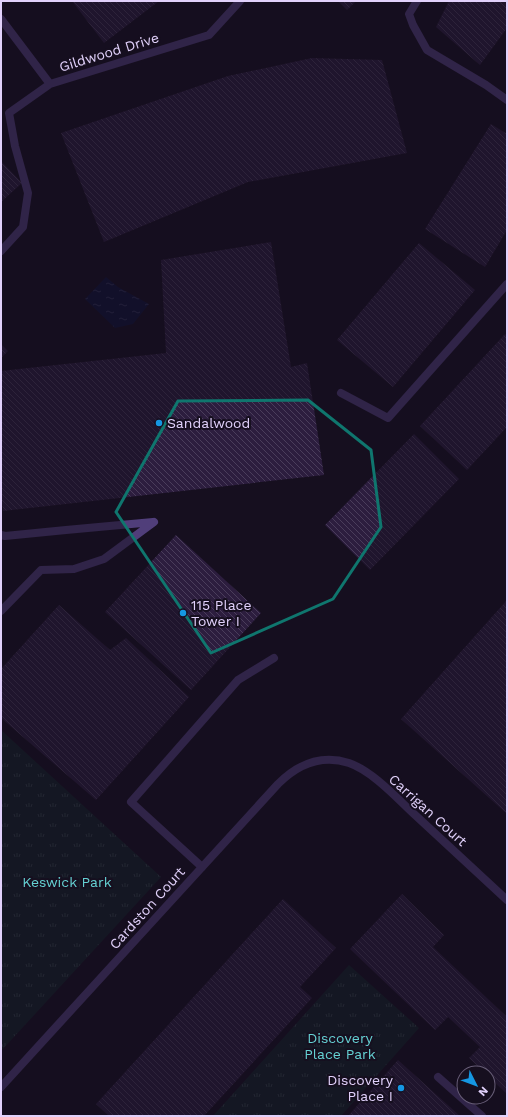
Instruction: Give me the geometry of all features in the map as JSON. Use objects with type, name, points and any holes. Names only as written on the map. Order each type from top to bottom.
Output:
[{"type":"street","name":"Gildwood Drive","points":[[1,19],[50,84],[209,35],[240,1]]},
{"type":"street","points":[[417,1],[409,14],[413,25],[427,50],[481,82],[507,100]]},
{"type":"street","points":[[1,251],[23,227],[28,193],[15,146],[9,113],[50,84]]},
{"type":"street","points":[[341,393],[388,418],[507,284]]},
{"type":"street","points":[[1,535],[5,536],[154,522],[104,559],[74,569],[41,570],[1,611]]},
{"type":"street","points":[[202,867],[131,802],[238,680],[274,658]]},
{"type":"street","name":"Cardston Court","points":[[1,1087],[287,775],[297,768],[321,759]]},
{"type":"street","name":"Carrigan Court","points":[[321,759],[335,760],[361,768],[374,778],[507,900]]},
{"type":"street","points":[[438,1077],[482,1116]]},
{"type":"highlighted area","points":[[308,400],[371,450],[381,527],[333,599],[211,653],[116,512],[178,401]]},
{"type":"green space","name":"Keswick Park","points":[[1,730],[161,877],[1,1051]]},
{"type":"green space","name":"Discovery Place Park","points":[[349,965],[419,1028],[341,1116],[213,1116]]},
{"type":"water","points":[[106,277],[118,287],[149,304],[133,324],[115,328],[85,299]]},
{"type":"building","points":[[72,1],[159,1],[104,43]]},
{"type":"building","points":[[338,1],[356,1],[347,10]]},
{"type":"building","points":[[449,1],[507,1],[507,28],[480,65],[436,27]]},
{"type":"building","points":[[312,58],[382,60],[407,153],[248,182],[104,242],[61,133],[228,76]]},
{"type":"building","points":[[491,124],[507,134],[507,230],[485,267],[425,229]]},
{"type":"building","points":[[1,161],[22,183],[1,202]]},
{"type":"building","name":"Sandalwood","points":[[271,242],[291,367],[307,363],[324,475],[3,511],[1,495],[1,371],[166,353],[161,260]]},
{"type":"building","points":[[419,243],[475,290],[393,387],[337,340]]},
{"type":"building","points":[[505,334],[507,336],[507,427],[467,470],[420,426]]},
{"type":"building","points":[[1,344],[8,351],[1,358]]},
{"type":"building","points":[[414,434],[459,479],[370,570],[325,525]]},
{"type":"building","name":"115 Place Tower I","points":[[176,535],[261,613],[191,690],[105,612]]},
{"type":"building","points":[[507,600],[507,814],[401,719]]},
{"type":"building","points":[[59,605],[110,650],[126,638],[189,697],[96,800],[1,718],[1,669]]},
{"type":"building","points":[[402,894],[444,935],[433,947],[507,1017],[507,1094],[496,1084],[496,1065],[476,1065],[469,1058],[480,1047],[448,1017],[435,1030],[350,949]]},
{"type":"building","points":[[283,899],[336,948],[300,987],[312,998],[204,1116],[109,1116],[96,1104]]},
{"type":"building","name":"Discovery Place I","points":[[398,1060],[460,1116],[348,1116]]},
{"type":"place","name":"Sandalwood","points":[[159,423]]},
{"type":"place","name":"115 Place Tower I","points":[[183,613]]},
{"type":"place","name":"Discovery Place I","points":[[401,1088]]}]
